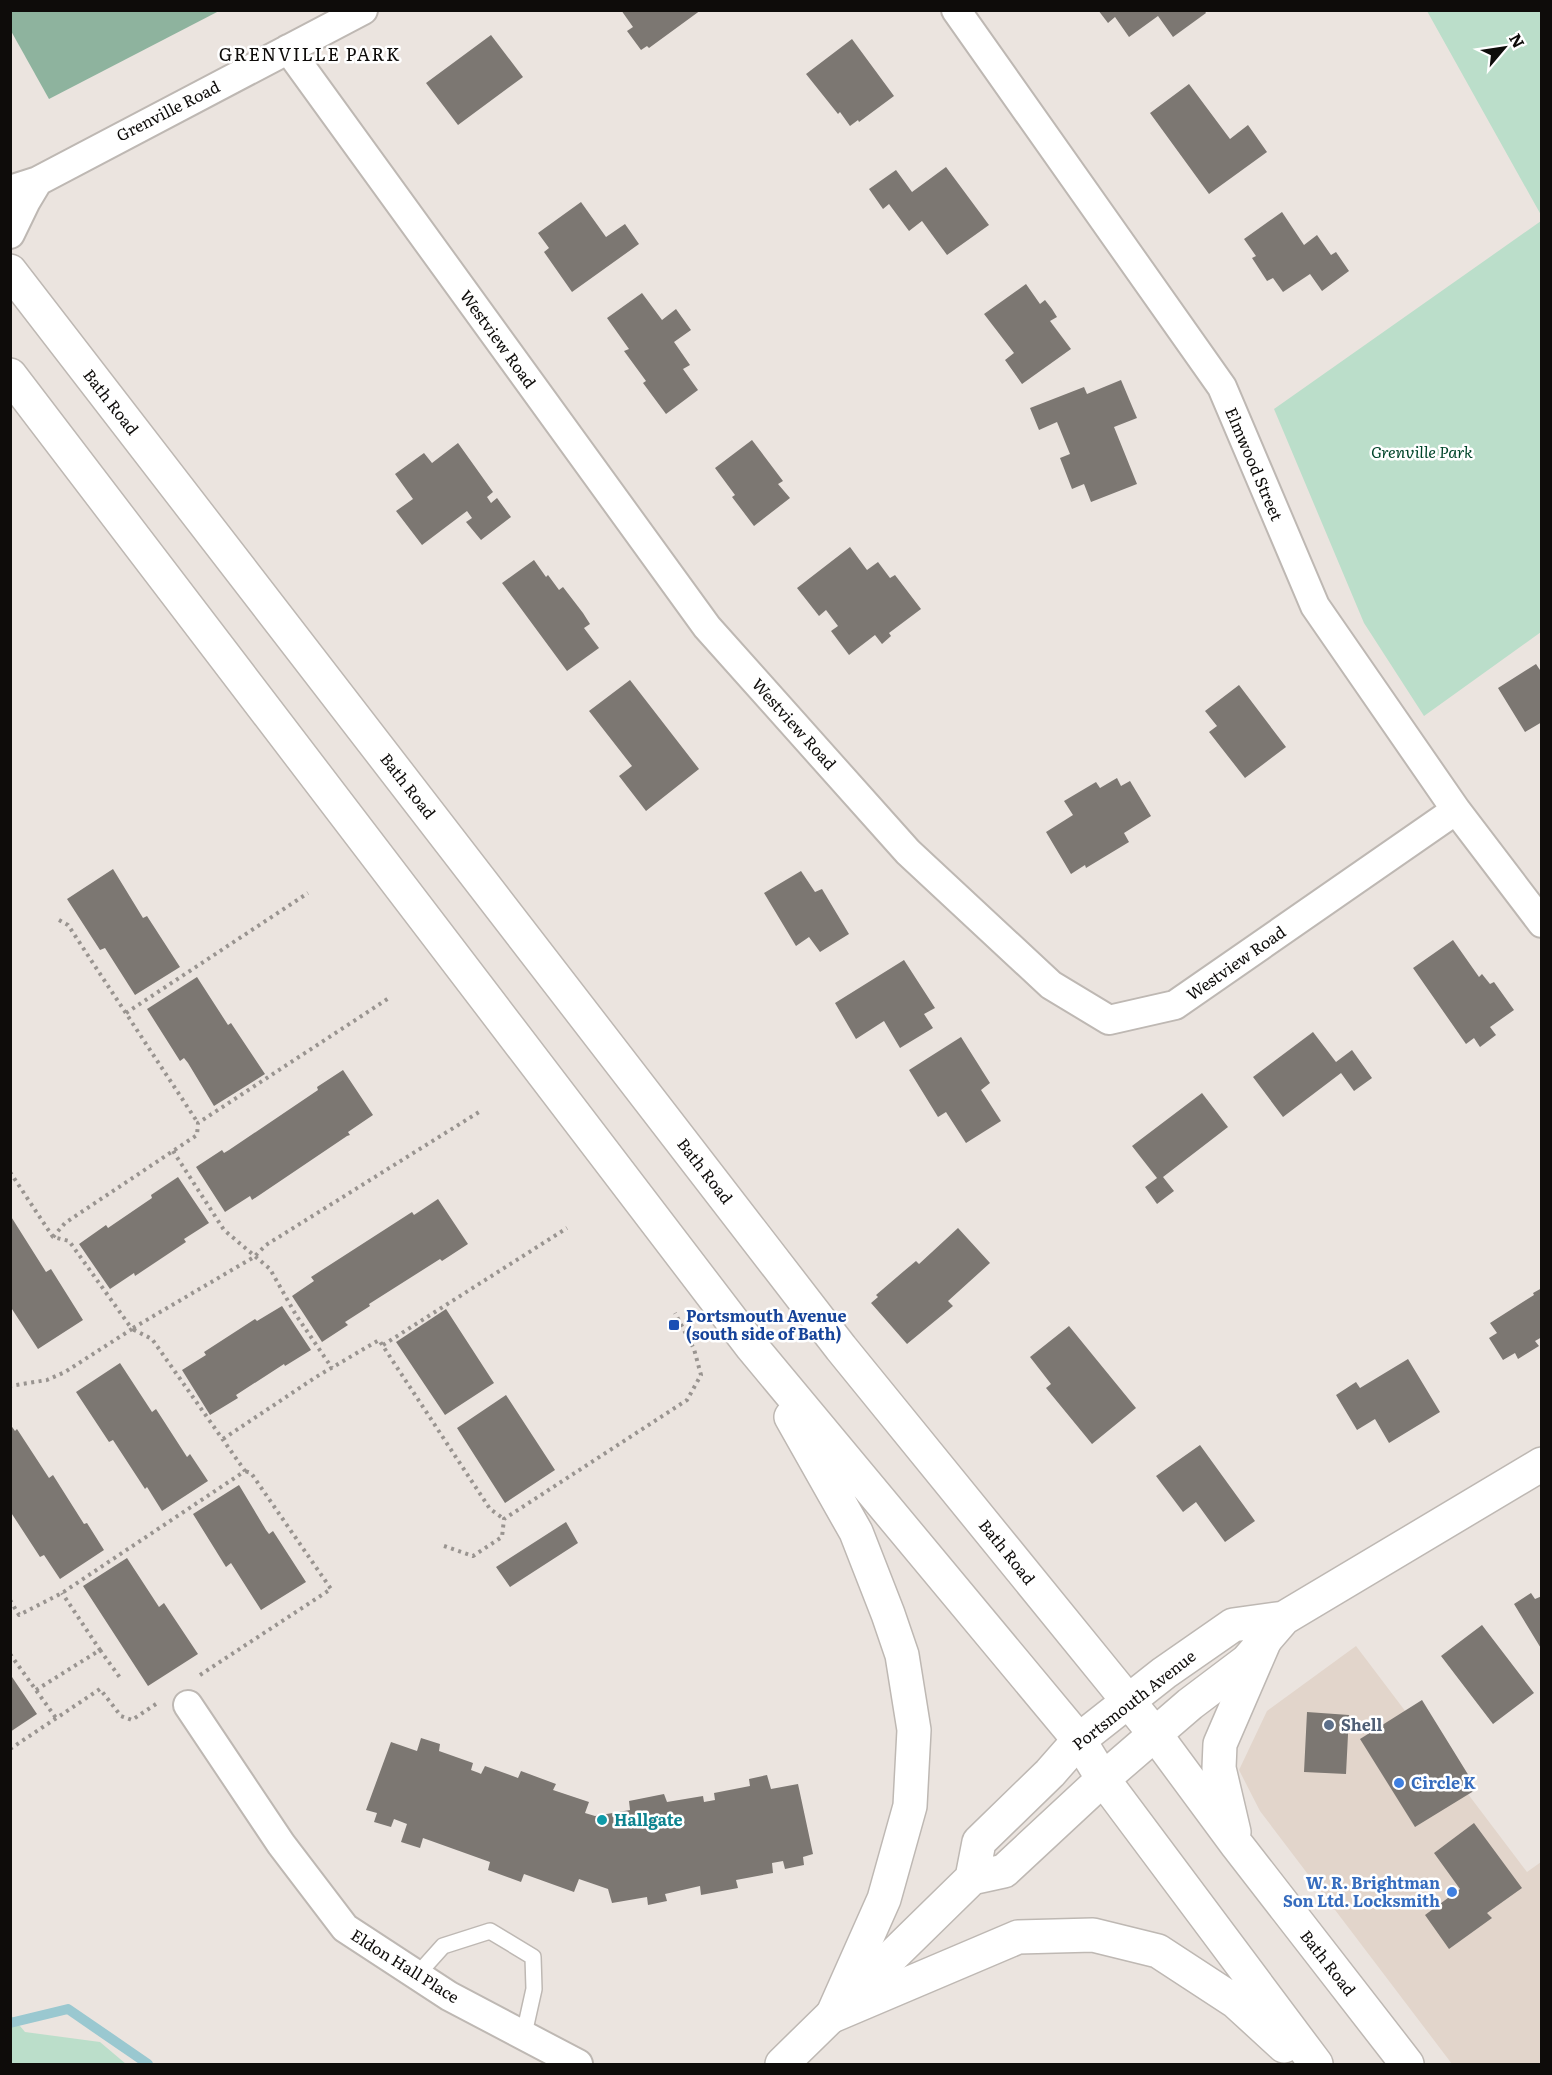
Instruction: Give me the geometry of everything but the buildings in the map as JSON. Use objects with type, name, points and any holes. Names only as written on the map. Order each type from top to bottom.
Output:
[{"type":"main road","name":"Bath Road","points":[[18,281],[841,1348],[1155,1734],[1237,1845],[1407,2064]]},
{"type":"main road","points":[[10,375],[752,1347],[1079,1740],[1103,1779],[1316,2064]]},
{"type":"main road","points":[[752,1347],[856,1532],[902,1655],[914,1730],[910,1806],[884,1899],[832,2016]]},
{"type":"main road","name":"Portsmouth Avenue","points":[[1274,1629],[1233,1624],[1127,1701],[1079,1740],[1050,1773],[979,1842],[972,1878],[1004,1871],[1155,1734],[1247,1661],[1274,1629],[1542,1464]]},
{"type":"main road","points":[[1237,1845],[1219,1768],[1220,1744],[1274,1629]]},
{"type":"main road","points":[[782,2064],[972,1878]]},
{"type":"main road","points":[[832,2016],[1018,1937],[1094,1935],[1158,1952],[1236,2002],[1303,2064]]},
{"type":"street","name":"Grenville Road","points":[[10,190],[38,181],[363,10]]},
{"type":"street","name":"Elmwood Street","points":[[956,10],[1222,387],[1315,606],[1456,810],[1542,923]]},
{"type":"street","name":"Westview Road","points":[[288,49],[707,627],[908,852],[1051,985],[1109,1020],[1175,1005],[1456,810]]},
{"type":"street","points":[[18,281],[10,235],[38,181]]},
{"type":"street","name":"Eldon Hall Place","points":[[181,1695],[281,1844],[345,1928],[449,1996],[578,2064]]},
{"type":"lane","points":[[417,1975],[442,1946],[490,1931],[533,1957],[534,1989],[524,2034]]},
{"type":"path","points":[[126,1013],[308,893]]},
{"type":"path","points":[[53,1238],[65,1223],[197,1134],[198,1123],[68,925],[59,920]]},
{"type":"path","points":[[198,1123],[389,998]]},
{"type":"path","points":[[10,1386],[47,1380],[65,1372],[132,1329],[254,1257],[266,1245],[479,1112]]},
{"type":"path","points":[[173,1151],[224,1230],[270,1269],[296,1315],[332,1368]]},
{"type":"path","points":[[10,1172],[53,1238],[69,1241],[132,1329],[152,1339],[245,1471],[251,1473],[331,1589],[181,1695],[132,1720],[121,1716],[100,1689],[10,1749]]},
{"type":"path","points":[[382,1345],[567,1228]]},
{"type":"path","points":[[504,1519],[687,1400],[701,1375],[694,1349],[675,1313]]},
{"type":"path","points":[[223,1439],[379,1340],[490,1509],[504,1519]]},
{"type":"path","points":[[10,1600],[19,1615],[62,1593],[245,1471]]},
{"type":"path","points":[[444,1546],[473,1556],[502,1537],[504,1519]]},
{"type":"path","points":[[62,1593],[121,1679]]},
{"type":"path","points":[[36,1690],[100,1650]]},
{"type":"path","points":[[10,1654],[57,1718]]},
{"type":"shaded area","points":[[1356,1646],[1527,1872],[1541,1862],[1541,2064],[1452,2064],[1260,1811],[1239,1770],[1267,1711]]},
{"type":"green space","points":[[10,11],[219,11],[49,99],[11,31]]},
{"type":"green space","points":[[1427,11],[1541,11],[1541,215]]},
{"type":"green space","name":"Grenville Park","points":[[1541,221],[1541,632],[1424,716],[1364,623],[1274,409]]},
{"type":"green space","points":[[10,2014],[25,2032],[100,2042],[126,2064],[11,2064]]},
{"type":"waterway","points":[[10,2023],[68,2009],[148,2064]]},
{"type":"place","name":"Portsmouth Avenue (south side of Bath)","points":[[674,1325]]},
{"type":"place","name":"Shell","points":[[1329,1725]]},
{"type":"place","name":"Circle K","points":[[1399,1783]]},
{"type":"place","name":"Hallgate","points":[[602,1820]]},
{"type":"place","name":"W. R. Brightman Son Ltd. Locksmith","points":[[1452,1892]]},
{"type":"district","name":"GRENVILLE PARK","points":[[310,55]]}]
